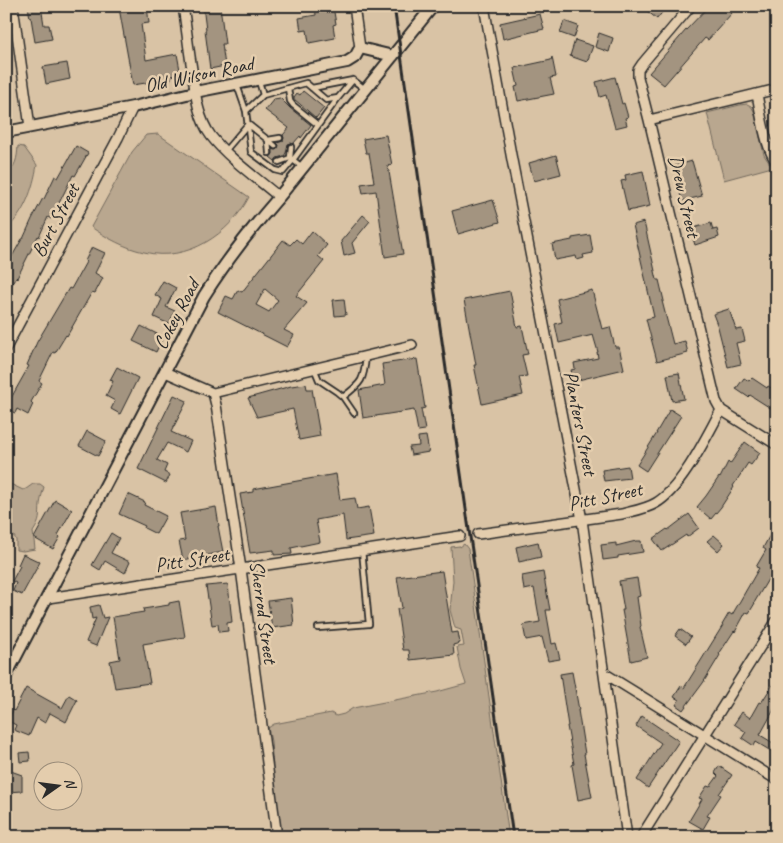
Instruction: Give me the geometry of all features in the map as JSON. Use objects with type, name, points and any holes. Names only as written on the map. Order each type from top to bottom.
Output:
[{"type":"street","points":[[13,6],[30,127]]},
{"type":"street","points":[[183,6],[195,92],[199,112],[204,123],[210,134],[225,150],[279,197]]},
{"type":"street","points":[[354,6],[360,48],[393,56]]},
{"type":"street","name":"Cokey Road","points":[[7,675],[214,280],[255,226],[433,6]]},
{"type":"street","name":"Planters Street","points":[[479,6],[486,19]]},
{"type":"street","name":"Planters Street","points":[[484,6],[582,520],[627,837]]},
{"type":"street","name":"Drew Street","points":[[691,6],[638,70],[638,77],[716,401],[721,410]]},
{"type":"street","name":"Old Wilson Road","points":[[6,132],[347,62],[354,57],[360,48]]},
{"type":"street","points":[[649,120],[777,89]]},
{"type":"street","points":[[757,94],[770,150],[777,162]]},
{"type":"street","name":"Burt Street","points":[[6,348],[133,107]]},
{"type":"street","points":[[165,372],[213,393],[412,345]]},
{"type":"street","name":"Sherrod Street","points":[[213,393],[241,569],[277,837]]},
{"type":"street","points":[[721,410],[777,444]]},
{"type":"street","name":"Pitt Street","points":[[478,534],[622,514],[640,510],[656,502],[670,491],[692,462],[721,410]]},
{"type":"street","name":"Pitt Street","points":[[48,598],[460,536]]},
{"type":"street","points":[[642,837],[777,620]]},
{"type":"street","points":[[604,673],[777,780]]},
{"type":"lane","points":[[259,79],[262,95]]},
{"type":"lane","points":[[236,84],[246,111],[251,152],[275,170],[283,172],[353,80]]},
{"type":"lane","points":[[312,88],[353,80],[366,89]]},
{"type":"lane","points":[[246,111],[262,95],[306,83],[326,100],[338,98]]},
{"type":"lane","points":[[288,88],[290,101],[293,105],[318,125]]},
{"type":"lane","points":[[225,150],[248,124]]},
{"type":"lane","points":[[248,124],[275,146]]},
{"type":"lane","points":[[268,140],[280,138]]},
{"type":"lane","points":[[268,140],[269,153]]},
{"type":"lane","points":[[291,147],[292,159]]},
{"type":"lane","points":[[286,154],[303,168]]},
{"type":"lane","points":[[279,162],[292,159]]},
{"type":"lane","points":[[343,397],[357,386],[363,378],[366,356]]},
{"type":"lane","points":[[314,368],[318,380],[343,397],[354,413]]},
{"type":"lane","points":[[318,628],[369,624],[362,550]]},
{"type":"shaded area","points":[[747,104],[754,111],[764,155],[772,167],[724,180],[707,113]]},
{"type":"shaded area","points":[[158,134],[249,197],[231,223],[219,234],[191,249],[176,253],[160,254],[130,248],[91,227],[132,152],[146,135]]},
{"type":"shaded area","points":[[18,146],[24,147],[37,165],[27,200],[13,223],[6,229],[6,176],[15,162]]},
{"type":"shaded area","points":[[6,482],[23,490],[33,484],[40,484],[44,487],[38,521],[33,532],[35,549],[16,550],[14,536],[6,534]]},
{"type":"shaded area","points":[[464,544],[468,549],[509,837],[282,837],[268,728],[274,724],[331,713],[336,716],[344,714],[353,708],[437,692],[466,684],[457,647],[464,646],[461,630],[455,628],[450,610],[453,581],[451,547],[460,547]]},
{"type":"building","points":[[28,6],[41,6],[44,25],[49,25],[52,39],[35,42]]},
{"type":"building","points":[[147,6],[149,23],[141,24],[146,60],[177,54],[180,70],[175,71],[176,75],[171,76],[171,79],[133,85],[119,8]]},
{"type":"building","points":[[203,6],[220,6],[225,44],[222,44],[225,66],[210,69]]},
{"type":"building","points":[[315,6],[333,6],[336,24],[333,25],[335,38],[309,43],[307,30],[301,31],[299,18],[316,15]]},
{"type":"building","points":[[641,6],[667,6],[657,19]]},
{"type":"building","points":[[709,6],[724,6],[732,13],[708,40],[705,38],[664,85],[649,73]]},
{"type":"building","points":[[540,14],[544,29],[503,39],[500,23]]},
{"type":"building","points":[[564,21],[578,26],[574,38],[560,33]]},
{"type":"building","points":[[599,33],[613,38],[609,52],[595,47]]},
{"type":"building","points":[[575,40],[593,46],[587,62],[570,56]]},
{"type":"building","points":[[552,57],[556,77],[550,78],[554,94],[518,101],[515,87],[518,86],[514,68],[551,60]]},
{"type":"building","points":[[67,63],[70,79],[46,84],[43,67]]},
{"type":"building","points":[[615,77],[622,104],[624,103],[628,117],[625,118],[627,125],[615,128],[606,95],[600,97],[596,82]]},
{"type":"building","points":[[303,91],[324,108],[316,118],[294,99],[297,93],[300,95]]},
{"type":"building","points":[[280,98],[311,125],[301,138],[300,136],[293,144],[288,144],[284,156],[277,158],[275,161],[270,157],[273,154],[273,149],[276,150],[278,148],[279,145],[277,143],[283,141],[283,135],[289,128],[265,110],[274,99]]},
{"type":"building","points":[[386,135],[392,165],[388,166],[403,254],[385,257],[376,191],[363,193],[361,184],[374,182],[369,153],[366,153],[363,139]]},
{"type":"building","points":[[76,146],[88,153],[75,176],[73,175],[51,219],[48,217],[17,278],[6,294],[6,267],[23,239],[55,176],[58,178]]},
{"type":"building","points":[[556,155],[561,174],[534,181],[529,163]]},
{"type":"building","points":[[692,161],[702,196],[682,201],[679,188],[681,188],[675,166]]},
{"type":"building","points":[[643,171],[650,206],[628,211],[621,181],[626,180],[625,175]]},
{"type":"building","points":[[493,200],[500,222],[458,234],[452,211]]},
{"type":"building","points":[[363,215],[370,221],[352,243],[355,253],[344,256],[341,241]]},
{"type":"building","points":[[644,222],[673,344],[685,341],[688,353],[657,361],[646,319],[654,317],[633,225]]},
{"type":"building","points":[[711,223],[713,230],[717,229],[719,237],[695,245],[690,229]]},
{"type":"building","points":[[312,231],[327,245],[318,256],[324,261],[296,296],[307,303],[284,330],[294,335],[287,347],[218,312],[226,296],[233,299],[238,290],[242,292],[283,240],[290,245],[296,239],[302,244]],"holes":[[[265,289],[278,300],[269,312],[256,305]]]},
{"type":"building","points":[[590,235],[593,253],[583,255],[584,258],[577,260],[576,256],[555,260],[552,244]]},
{"type":"building","points":[[92,247],[105,253],[95,273],[103,278],[95,293],[92,292],[67,336],[55,353],[53,352],[39,381],[42,383],[31,402],[33,404],[28,415],[17,409],[15,413],[6,409],[29,366],[27,365],[37,342],[69,288],[71,289]]},
{"type":"building","points":[[163,281],[176,288],[166,307],[175,311],[169,324],[154,317],[162,299],[155,295]]},
{"type":"building","points":[[592,290],[602,329],[610,327],[615,347],[619,347],[624,369],[574,381],[571,370],[575,369],[574,363],[598,358],[598,352],[593,335],[559,343],[555,324],[562,322],[557,299]]},
{"type":"building","points":[[510,291],[517,327],[522,326],[528,354],[522,355],[527,376],[519,377],[523,395],[482,404],[464,300]]},
{"type":"building","points":[[344,299],[346,315],[335,316],[333,300]]},
{"type":"building","points":[[729,309],[736,330],[742,329],[745,341],[736,343],[741,364],[728,367],[713,314]]},
{"type":"building","points":[[141,326],[163,337],[156,352],[133,341]]},
{"type":"building","points":[[417,359],[425,408],[421,409],[425,430],[418,431],[414,410],[363,418],[359,390],[385,385],[382,364]]},
{"type":"building","points":[[117,367],[138,378],[120,414],[111,409],[115,401],[106,396],[113,381],[110,380]]},
{"type":"building","points":[[679,373],[684,399],[672,401],[667,375]]},
{"type":"building","points":[[744,378],[749,381],[752,378],[767,388],[768,386],[777,391],[777,401],[772,409],[750,395],[748,397],[736,389]]},
{"type":"building","points":[[306,384],[307,389],[312,389],[320,436],[299,440],[293,409],[257,417],[248,398],[291,386]]},
{"type":"building","points":[[174,395],[187,401],[171,432],[191,441],[186,452],[167,443],[157,460],[167,465],[164,472],[170,475],[166,483],[138,469]]},
{"type":"building","points":[[670,409],[681,416],[646,471],[637,465]]},
{"type":"building","points":[[87,431],[106,441],[98,456],[79,446]]},
{"type":"building","points":[[426,436],[429,452],[411,455],[409,447],[419,446],[418,437]]},
{"type":"building","points":[[745,442],[760,453],[751,465],[748,463],[721,507],[711,519],[697,507],[720,478],[728,462],[730,464]]},
{"type":"building","points":[[628,466],[630,478],[604,481],[602,470]]},
{"type":"building","points":[[336,474],[340,500],[355,498],[357,509],[369,507],[374,536],[346,540],[343,515],[316,520],[320,542],[291,548],[292,554],[274,555],[274,550],[250,553],[240,494],[253,492],[253,489]]},
{"type":"building","points":[[128,494],[145,502],[144,505],[166,516],[156,534],[144,528],[145,526],[119,514]]},
{"type":"building","points":[[55,500],[72,510],[58,535],[60,537],[53,549],[34,538]]},
{"type":"building","points":[[216,507],[223,552],[183,560],[179,541],[185,540],[180,513]]},
{"type":"building","points":[[689,514],[699,528],[662,551],[653,539]]},
{"type":"building","points":[[111,533],[119,538],[111,553],[130,562],[125,573],[105,561],[100,570],[92,565]]},
{"type":"building","points":[[771,533],[777,537],[777,558],[770,569],[773,571],[749,613],[746,612],[703,683],[683,710],[676,705],[679,700],[674,697],[681,686],[684,688],[729,613],[732,615],[759,568],[756,567],[766,550],[763,548]]},
{"type":"building","points":[[714,535],[724,544],[718,551],[707,541]]},
{"type":"building","points":[[641,541],[643,552],[603,560],[601,545],[616,543],[616,546]]},
{"type":"building","points":[[538,542],[541,557],[519,562],[516,547]]},
{"type":"building","points":[[23,554],[40,562],[22,595],[13,591],[16,583],[12,581],[20,566],[18,565]]},
{"type":"building","points":[[442,571],[452,633],[458,632],[460,643],[453,645],[454,655],[410,660],[409,650],[403,650],[397,609],[402,608],[397,577]]},
{"type":"building","points":[[543,572],[550,610],[546,610],[552,644],[556,643],[560,659],[548,661],[542,637],[526,640],[523,625],[540,622],[534,588],[524,590],[522,576]]},
{"type":"building","points":[[637,578],[640,596],[637,597],[640,627],[647,657],[631,661],[619,581]]},
{"type":"building","points":[[228,584],[232,622],[227,623],[228,631],[219,632],[218,624],[212,625],[206,586]]},
{"type":"building","points":[[291,598],[294,625],[272,628],[268,601]]},
{"type":"building","points":[[179,601],[185,637],[143,644],[150,683],[115,688],[110,661],[120,659],[113,617],[144,612],[143,609],[169,605],[169,603]]},
{"type":"building","points":[[99,605],[103,618],[108,617],[96,646],[86,642],[96,618],[92,619],[90,607]]},
{"type":"building","points":[[680,629],[691,637],[686,644],[675,636]]},
{"type":"building","points":[[572,672],[592,797],[578,800],[560,674]]},
{"type":"building","points":[[777,678],[777,704],[760,735],[775,744],[771,751],[756,742],[754,746],[742,738],[746,732],[734,724],[742,712],[750,718]]},
{"type":"building","points":[[26,688],[62,708],[69,695],[77,700],[66,722],[50,713],[45,723],[37,718],[29,736],[14,730],[16,725],[8,721]]},
{"type":"building","points":[[642,716],[679,741],[648,788],[637,780],[661,743],[636,726]]},
{"type":"building","points":[[29,752],[30,761],[20,762],[19,753]]},
{"type":"building","points":[[719,766],[732,775],[707,816],[710,817],[703,829],[689,821],[702,799],[699,798],[707,786],[710,787],[718,776],[715,773]]},
{"type":"building","points":[[8,770],[22,775],[22,791],[6,792],[6,774],[8,774]]},
{"type":"railway","points":[[394,6],[513,837]]}]
